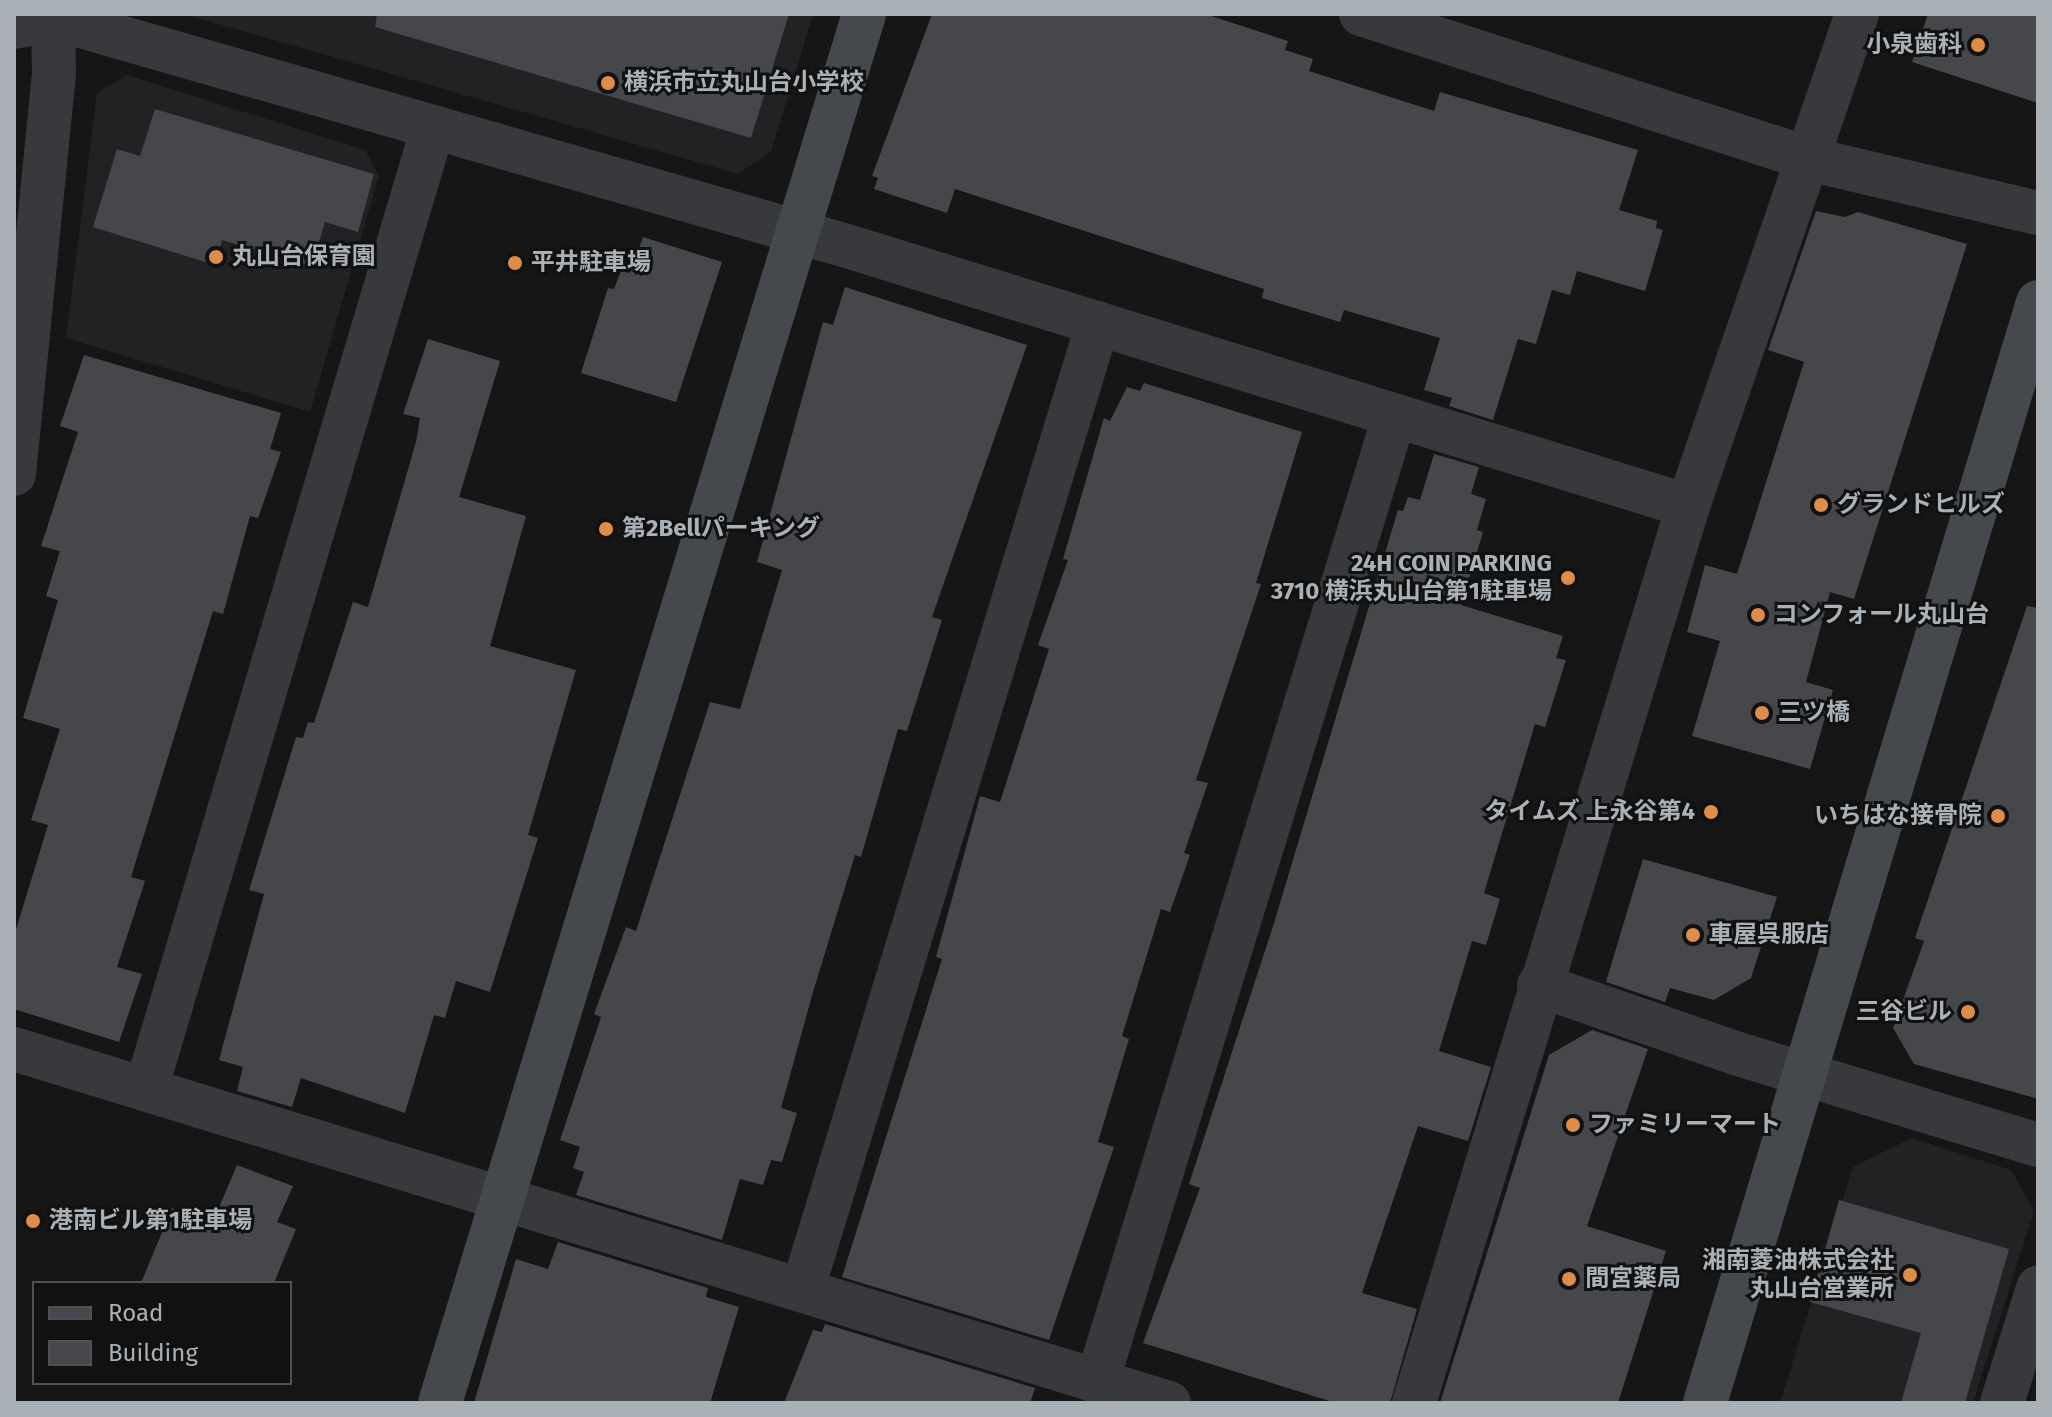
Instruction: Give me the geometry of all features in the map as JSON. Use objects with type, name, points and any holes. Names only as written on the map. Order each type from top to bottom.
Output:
[{"type":"street","points":[[440,1403],[864,14]]},
{"type":"street","points":[[1361,14],[1809,159],[2038,213]]},
{"type":"street","points":[[1414,1403],[1539,985],[1688,506],[1857,14]]},
{"type":"street","points":[[14,474],[41,20],[799,232],[1394,418],[1688,506]]},
{"type":"street","points":[[146,1089],[432,131]]},
{"type":"street","points":[[1705,1403],[1808,1075],[2038,302]]},
{"type":"street","points":[[803,1288],[1098,323]]},
{"type":"street","points":[[1097,1382],[1394,418]]},
{"type":"street","points":[[1539,985],[1808,1075],[2038,1145]]},
{"type":"street","points":[[14,1049],[505,1196],[1169,1403]]},
{"type":"street","points":[[2002,1403],[2038,1288]]},
{"type":"shaded area","name":"横浜市立丸山台小学校","points":[[184,14],[813,14],[771,152],[738,174]]},
{"type":"shaded area","name":"丸山台保育園","points":[[127,75],[365,150],[379,176],[310,412],[66,338],[97,93]]},
{"type":"shaded area","points":[[1912,1138],[2011,1170],[2034,1211],[1973,1403],[1780,1403],[1853,1167]]},
{"type":"building","points":[[377,14],[789,14],[751,138],[375,27]]},
{"type":"building","points":[[932,14],[1205,14],[1288,41],[1285,50],[1313,59],[1309,71],[1434,111],[1440,92],[1638,150],[1619,210],[1657,221],[1656,228],[1663,230],[1645,291],[1577,271],[1570,295],[1552,290],[1536,344],[1518,339],[1493,420],[1449,406],[1452,398],[1424,390],[1440,338],[1344,310],[1340,322],[1262,298],[1264,289],[955,189],[947,213],[874,189],[878,178],[872,176]]},
{"type":"building","name":"小泉歯科","points":[[1928,14],[2038,14],[2038,103],[1912,62]]},
{"type":"building","points":[[155,109],[374,174],[358,232],[325,222],[312,266],[222,240],[215,265],[93,227],[117,149],[140,156]]},
{"type":"building","points":[[1816,211],[1845,217],[1858,212],[1967,244],[1854,599],[1830,592],[1806,682],[1833,690],[1810,769],[1692,736],[1720,641],[1687,632],[1705,565],[1737,574],[1804,362],[1768,350]]},
{"type":"building","points":[[643,237],[722,262],[676,402],[581,373],[608,288],[614,289],[621,271],[630,273]]},
{"type":"building","points":[[845,287],[1027,345],[932,617],[942,620],[907,731],[898,729],[861,857],[855,855],[813,992],[781,1108],[797,1113],[782,1162],[771,1160],[763,1185],[740,1179],[722,1240],[576,1195],[584,1172],[573,1168],[580,1147],[560,1140],[601,1017],[594,1014],[626,927],[636,931],[710,702],[740,709],[782,570],[757,562],[823,322],[833,325]]},
{"type":"building","points":[[428,339],[500,361],[459,497],[526,516],[490,646],[576,670],[528,835],[538,838],[490,992],[456,981],[445,1018],[434,1015],[405,1113],[301,1078],[292,1107],[237,1091],[243,1067],[219,1060],[264,894],[249,890],[296,737],[303,738],[308,722],[314,723],[353,602],[368,607],[416,442],[420,418],[403,414]]},
{"type":"building","points":[[84,355],[281,413],[270,449],[281,452],[258,518],[250,516],[223,614],[213,611],[131,877],[145,881],[117,967],[142,974],[119,1042],[14,1009],[14,936],[48,825],[31,820],[60,729],[23,718],[58,600],[46,596],[60,551],[41,546],[78,432],[60,426]]},
{"type":"building","points":[[1144,383],[1302,432],[1256,583],[1261,584],[1196,780],[1208,783],[1184,853],[1190,855],[1170,912],[1161,909],[1122,1036],[1129,1039],[1098,1142],[1114,1147],[1049,1340],[842,1277],[942,959],[936,957],[980,796],[1000,802],[1049,649],[1038,645],[1068,560],[1063,559],[1104,418],[1110,421],[1127,387],[1140,391]]},
{"type":"building","points":[[1434,454],[1479,467],[1471,494],[1486,499],[1477,530],[1483,532],[1461,605],[1563,636],[1556,658],[1566,660],[1545,727],[1535,724],[1484,893],[1500,899],[1486,945],[1472,941],[1439,1051],[1491,1067],[1468,1141],[1418,1126],[1362,1293],[1417,1309],[1390,1403],[1336,1403],[1143,1343],[1200,1188],[1189,1184],[1274,923],[1398,510],[1403,511],[1408,497],[1420,500]]},
{"type":"building","points":[[2027,606],[2038,608],[2038,1099],[1914,1064],[1893,1028],[1924,941],[1915,938]]},
{"type":"building","name":"車屋呉服店","points":[[1643,859],[1777,897],[1751,978],[1714,1000],[1670,988],[1665,1002],[1606,982]]},
{"type":"building","points":[[1592,1030],[1648,1049],[1587,1226],[1666,1251],[1618,1403],[1440,1403],[1549,1055]]},
{"type":"building","points":[[237,1165],[293,1186],[277,1222],[296,1229],[275,1281],[142,1281],[172,1208],[212,1224]]},
{"type":"building","name":"湘南菱油株式会社 丸山台営業所","points":[[1839,1200],[2009,1249],[1965,1403],[1901,1403],[1921,1333],[1810,1302]]},
{"type":"building","points":[[558,1242],[708,1288],[706,1297],[739,1307],[710,1403],[474,1403],[516,1259],[548,1269]]},
{"type":"building","points":[[825,1324],[1035,1388],[1030,1403],[784,1403],[813,1330],[822,1332]]},
{"type":"place","name":"小泉歯科","points":[[1978,45]]},
{"type":"place","name":"横浜市立丸山台小学校","points":[[608,83]]},
{"type":"place","name":"丸山台保育園","points":[[216,257]]},
{"type":"place","name":"平井駐車場","points":[[515,263]]},
{"type":"place","name":"グランドヒルズ","points":[[1821,505]]},
{"type":"place","name":"第2Bellパーキング","points":[[606,529]]},
{"type":"place","name":"24H COIN PARKING 3710 横浜丸山台第1駐車場","points":[[1568,578]]},
{"type":"place","name":"コンフォール丸山台","points":[[1758,615]]},
{"type":"place","name":"三ツ橋","points":[[1762,713]]},
{"type":"place","name":"タイムズ 上永谷第4","points":[[1711,812]]},
{"type":"place","name":"いちはな接骨院","points":[[1998,816]]},
{"type":"place","name":"車屋呉服店","points":[[1693,935]]},
{"type":"place","name":"三谷ビル","points":[[1968,1012]]},
{"type":"place","name":"ファミリーマート","points":[[1573,1125]]},
{"type":"place","name":"港南ビル第1駐車場","points":[[33,1221]]},
{"type":"place","name":"湘南菱油株式会社 丸山台営業所","points":[[1910,1275]]},
{"type":"place","name":"間宮薬局","points":[[1569,1279]]}]
